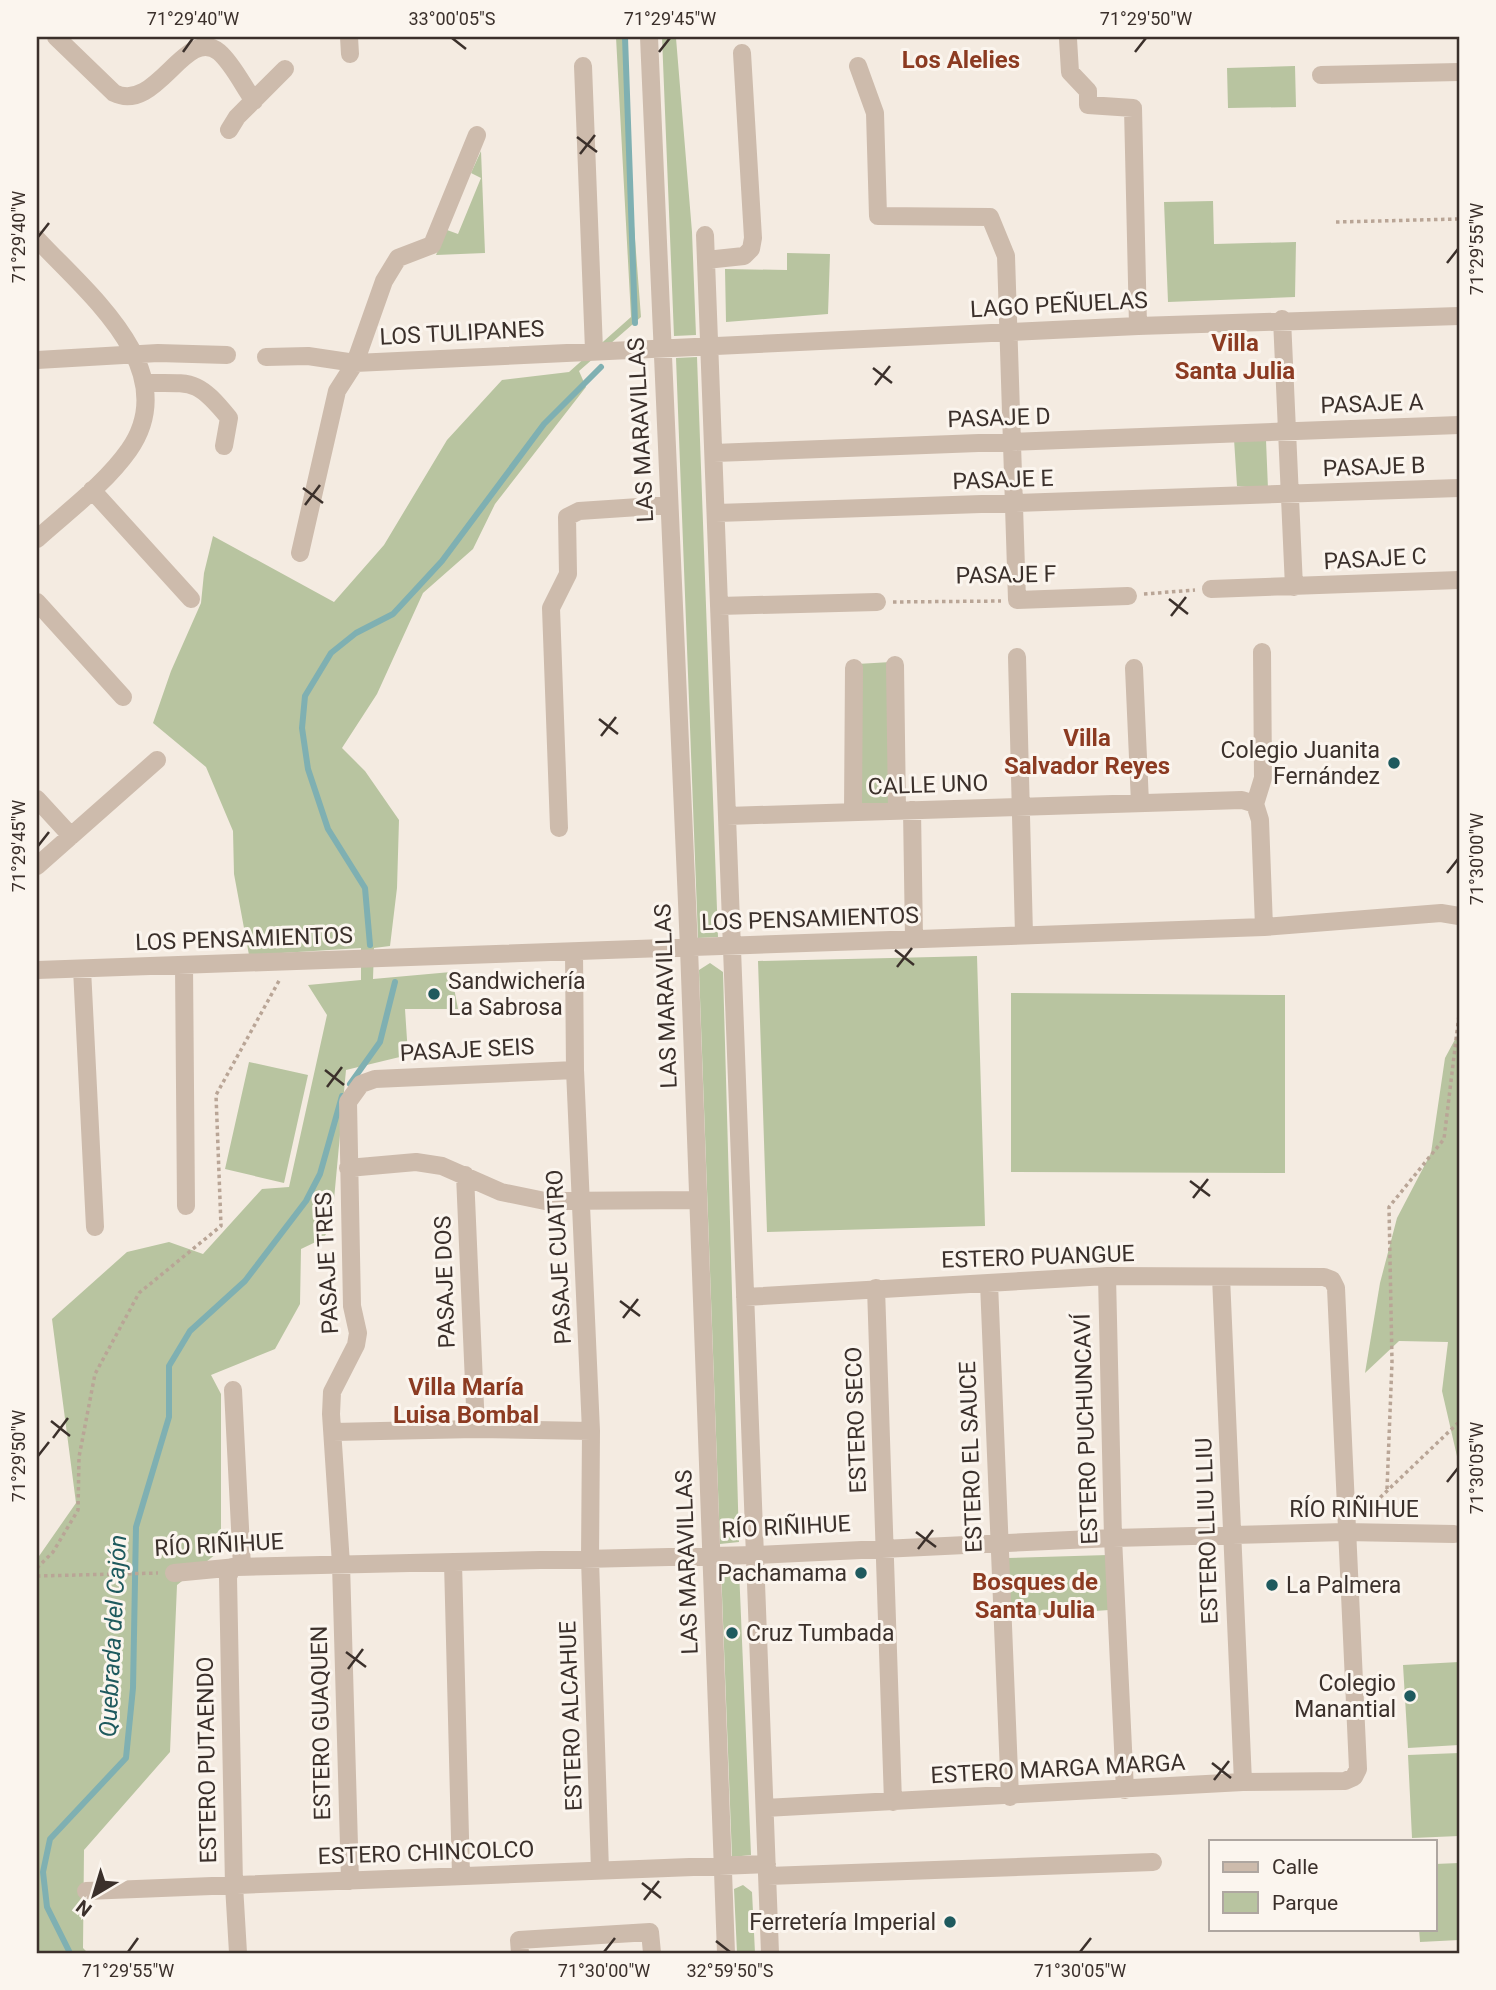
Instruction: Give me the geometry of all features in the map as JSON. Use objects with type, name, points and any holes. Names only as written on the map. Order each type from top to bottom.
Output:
[{"type":"street","points":[[56,37],[114,93],[124,97],[144,93],[190,52],[201,47],[212,48],[222,54],[254,101]]},
{"type":"street","name":"LAS MARAVILLAS","points":[[649,37],[689,948],[726,1953]]},
{"type":"street","points":[[1068,39],[1070,72],[1087,91],[1088,105],[1133,108],[1138,326]]},
{"type":"street","points":[[706,260],[744,256],[751,249],[753,237],[742,53]]},
{"type":"street","points":[[583,66],[594,350]]},
{"type":"street","points":[[858,66],[875,113],[878,216],[990,217],[1006,256],[1006,332],[1017,600]]},
{"type":"street","points":[[229,130],[285,69]]},
{"type":"street","points":[[1321,75],[1459,72]]},
{"type":"street","points":[[300,553],[337,391],[355,363],[384,281],[398,258],[432,245],[477,135]]},
{"type":"street","points":[[705,235],[770,1953]]},
{"type":"street","points":[[37,239],[120,328],[136,355],[145,383],[144,414],[134,442],[92,490],[37,539]]},
{"type":"street","name":"LAGO PEÑUELAS","points":[[662,346],[1282,320],[1459,316]]},
{"type":"street","points":[[1211,589],[1294,587],[1282,320]]},
{"type":"street","name":"LOS TULIPANES","points":[[266,357],[308,356],[355,363],[662,346]]},
{"type":"street","points":[[37,360],[136,355],[227,355]]},
{"type":"street","points":[[145,383],[192,383],[206,390],[229,418],[224,446]]},
{"type":"street","name":"PASAJE A","points":[[1286,432],[1459,425]]},
{"type":"street","name":"PASAJE D","points":[[714,453],[1286,432]]},
{"type":"street","name":"PASAJE B","points":[[1291,495],[1459,488]]},
{"type":"street","points":[[92,490],[191,599]]},
{"type":"street","name":"PASAJE E","points":[[716,513],[1291,495]]},
{"type":"street","points":[[559,828],[551,608],[568,574],[567,517],[579,511],[669,505]]},
{"type":"street","name":"PASAJE C","points":[[1294,587],[1459,580]]},
{"type":"street","name":"PASAJE F","points":[[1017,600],[1128,596]]},
{"type":"street","points":[[37,602],[123,697]]},
{"type":"street","points":[[719,606],[877,602]]},
{"type":"street","points":[[1262,652],[1263,778],[1255,804],[1261,820],[1264,928]]},
{"type":"street","points":[[1017,657],[1024,935]]},
{"type":"street","points":[[895,665],[914,939]]},
{"type":"street","points":[[1134,667],[1140,803]]},
{"type":"street","points":[[853,812],[854,668]]},
{"type":"street","points":[[37,866],[157,760]]},
{"type":"street","points":[[37,799],[71,836]]},
{"type":"street","name":"CALLE UNO","points":[[727,816],[1242,800],[1255,804]]},
{"type":"street","name":"LOS PENSAMIENTOS","points":[[37,970],[1264,928],[1441,912],[1459,916]]},
{"type":"street","name":"PASAJE CUATRO","points":[[573,952],[575,1070],[591,1431],[590,1559]]},
{"type":"street","points":[[184,965],[186,1206]]},
{"type":"street","points":[[82,969],[95,1227]]},
{"type":"street","name":"PASAJE SEIS","points":[[361,1084],[375,1079],[575,1070]]},
{"type":"street","name":"PASAJE TRES","points":[[341,1564],[332,1392],[356,1345],[358,1333],[352,1306],[348,1102],[361,1084]]},
{"type":"street","points":[[348,1168],[416,1162],[442,1166],[521,1198],[581,1203],[698,1200]]},
{"type":"street","name":"PASAJE DOS","points":[[465,1175],[476,1429]]},
{"type":"street","name":"ESTERO PUANGUE","points":[[746,1297],[1107,1276],[1324,1277],[1332,1280],[1336,1288],[1345,1532]]},
{"type":"street","name":"ESTERO PUCHUNCAVÍ","points":[[1107,1276],[1113,1538],[1125,1790]]},
{"type":"street","name":"ESTERO LLIU LLIU","points":[[1221,1277],[1243,1782]]},
{"type":"street","name":"ESTERO EL SAUCE","points":[[989,1283],[1010,1797]]},
{"type":"street","name":"ESTERO SECO","points":[[876,1288],[893,1802]]},
{"type":"street","name":"ESTERO PUTAENDO","points":[[233,1390],[237,1567],[228,1577],[234,1885],[238,1953]]},
{"type":"street","points":[[333,1432],[476,1429],[591,1431]]},
{"type":"street","name":"RÍO RIÑIHUE","points":[[174,1573],[237,1567],[755,1555],[1113,1538],[1345,1532],[1454,1534]]},
{"type":"street","name":"ESTERO MARGA MARGA","points":[[765,1808],[1010,1797],[1243,1782],[1345,1781],[1354,1777],[1358,1769],[1345,1532]]},
{"type":"street","name":"ESTERO ALCAHUE","points":[[590,1559],[600,1871]]},
{"type":"street","points":[[453,1562],[461,1876]]},
{"type":"street","name":"ESTERO GUAQUEN","points":[[341,1564],[350,1881]]},
{"type":"street","name":"ESTERO CHINCOLCO","points":[[86,1891],[722,1866],[767,1870],[1153,1862]]},
{"type":"street","points":[[520,1953],[519,1940],[650,1932],[652,1953]]},
{"type":"path","points":[[1336,222],[1459,219]]},
{"type":"path","points":[[1128,596],[1211,589]]},
{"type":"path","name":"PASAJE F","points":[[877,602],[1017,600]]},
{"type":"path","points":[[37,1568],[53,1552],[78,1510],[79,1457],[94,1374],[139,1293],[221,1226],[216,1095],[289,962]]},
{"type":"path","points":[[1387,1489],[1392,1362],[1388,1207],[1444,1139],[1459,1015]]},
{"type":"path","points":[[1345,1532],[1459,1422]]},
{"type":"path","name":"RÍO RIÑIHUE","points":[[37,1576],[174,1573]]},
{"type":"green space","points":[[616,37],[628,37],[628,148],[641,317],[579,371],[586,387],[495,504],[473,549],[423,593],[377,694],[342,748],[365,771],[399,820],[397,888],[390,946],[374,948],[373,979],[451,972],[458,1009],[405,1009],[408,1055],[346,1070],[332,1221],[324,1238],[301,1249],[300,1304],[275,1349],[211,1375],[221,1394],[221,1550],[177,1585],[170,1752],[84,1850],[83,1948],[88,1953],[37,1953],[37,1559],[76,1503],[52,1319],[127,1252],[169,1242],[203,1254],[262,1189],[289,1187],[327,1015],[308,985],[361,980],[361,948],[249,955],[234,874],[233,831],[206,767],[153,723],[171,671],[201,603],[204,573],[213,536],[334,602],[384,545],[447,440],[502,380],[569,372],[631,317]]},
{"type":"green space","points":[[662,37],[676,38],[692,232],[696,335],[674,336]]},
{"type":"green space","points":[[1295,66],[1296,107],[1228,108],[1227,68]]},
{"type":"green space","points":[[481,151],[485,253],[436,255],[447,230],[458,234],[481,178],[471,173]]},
{"type":"green space","points":[[1213,201],[1214,244],[1296,242],[1295,297],[1168,302],[1164,202]]},
{"type":"green space","points":[[787,253],[830,254],[828,314],[726,322],[725,269],[787,270]]},
{"type":"green space","points":[[697,357],[718,937],[698,938],[676,358]]},
{"type":"green space","points":[[1234,439],[1266,440],[1268,489],[1237,486]]},
{"type":"green space","points":[[891,662],[894,807],[857,809],[857,664]]},
{"type":"green space","points":[[977,956],[985,1226],[767,1232],[758,961]]},
{"type":"green space","points":[[710,963],[723,972],[739,1542],[720,1544],[699,970]]},
{"type":"green space","points":[[1011,993],[1285,995],[1285,1173],[1011,1172]]},
{"type":"green space","points":[[1459,1032],[1459,1465],[1442,1391],[1448,1342],[1399,1341],[1365,1373],[1380,1283],[1397,1218],[1431,1153],[1445,1058]]},
{"type":"green space","points":[[249,1062],[308,1075],[284,1183],[225,1169]]},
{"type":"green space","points":[[1108,1555],[1109,1610],[1011,1617],[1008,1558]]},
{"type":"green space","points":[[721,1568],[739,1569],[751,1855],[732,1857]]},
{"type":"green space","points":[[1459,1662],[1459,1745],[1408,1748],[1403,1665]]},
{"type":"green space","points":[[1459,1753],[1459,1836],[1412,1838],[1408,1755]]},
{"type":"green space","points":[[1459,1863],[1459,1940],[1420,1942],[1419,1930],[1436,1930],[1436,1864]]},
{"type":"green space","points":[[743,1885],[752,1892],[755,1953],[737,1953],[734,1889]]},
{"type":"waterway","points":[[625,37],[635,323]]},
{"type":"waterway","points":[[370,945],[365,888],[328,829],[308,769],[302,728],[305,696],[331,653],[356,633],[393,614],[442,561],[544,424],[601,367]]},
{"type":"waterway","name":"Quebrada del Cajón","points":[[350,1084],[380,1042],[395,982]]},
{"type":"waterway","name":"Quebrada del Cajón","points":[[70,1953],[47,1907],[43,1872],[50,1839],[126,1758],[133,1688],[136,1527],[169,1417],[169,1366],[190,1331],[245,1281],[306,1201],[320,1174],[342,1096]]},
{"type":"place","name":"Colegio Juanita Fernández","points":[[1394,763]]},
{"type":"place","name":"Sandwichería La Sabrosa","points":[[434,994]]},
{"type":"place","name":"Pachamama","points":[[861,1573]]},
{"type":"place","name":"La Palmera","points":[[1272,1585]]},
{"type":"place","name":"Cruz Tumbada","points":[[732,1633]]},
{"type":"place","name":"Colegio Manantial","points":[[1410,1696]]},
{"type":"place","name":"Ferretería Imperial","points":[[950,1922]]},
{"type":"district","name":"Los Alelies","points":[[961,60]]},
{"type":"district","name":"Villa Santa Julia","points":[[1235,357]]},
{"type":"district","name":"Villa Salvador Reyes","points":[[1087,752]]},
{"type":"district","name":"Villa María Luisa Bombal","points":[[466,1401]]},
{"type":"district","name":"Bosques de Santa Julia","points":[[1035,1596]]}]
